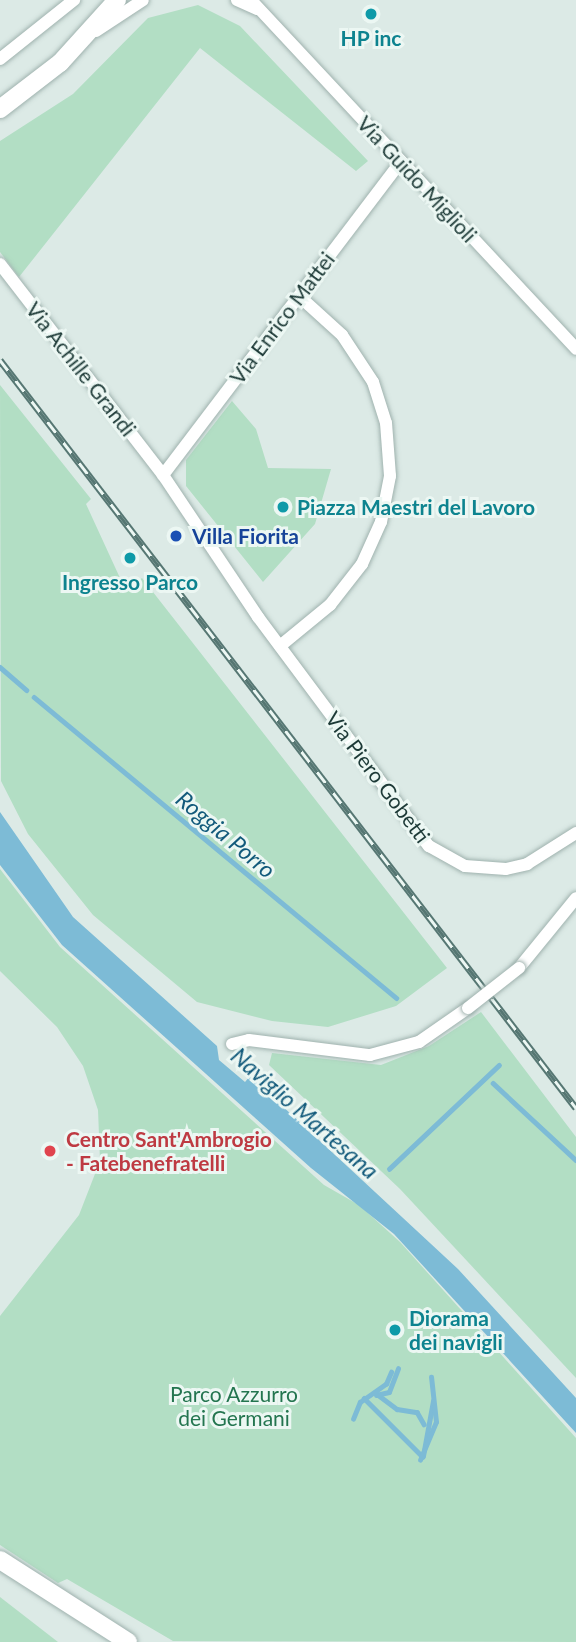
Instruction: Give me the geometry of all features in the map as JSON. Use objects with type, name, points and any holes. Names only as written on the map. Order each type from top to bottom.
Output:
[{"type":"main road","points":[[0,109],[87,37],[117,0]]},
{"type":"main road","points":[[0,1560],[123,1641]]},
{"type":"street","points":[[0,59],[74,0]]},
{"type":"street","points":[[87,37],[143,0]]},
{"type":"street","points":[[237,0],[254,5]]},
{"type":"street","name":"Via Guido Miglioli","points":[[254,5],[576,349]]},
{"type":"street","name":"Via Enrico Mattei","points":[[163,474],[401,162]]},
{"type":"street","name":"Via Achille Grandi","points":[[0,264],[163,474]]},
{"type":"street","points":[[280,646],[330,604],[362,564],[381,522],[390,476],[386,423],[366,370],[338,331],[299,296]]},
{"type":"street","name":"Via Piero Gobetti","points":[[163,474],[280,646],[436,851],[472,868],[506,869],[527,864],[576,833]]},
{"type":"street","points":[[232,1044],[249,1040],[370,1055],[419,1042],[519,968],[576,898]]},
{"type":"green space","points":[[198,5],[240,26],[368,161],[356,171],[200,48],[19,277],[0,252],[0,141],[73,94],[148,18]]},
{"type":"green space","points":[[0,385],[91,499],[86,504],[126,591],[142,578],[447,968],[396,1006],[328,1027],[272,1021],[197,1002],[93,915],[28,834],[1,781]]},
{"type":"green space","points":[[232,401],[256,429],[268,468],[331,469],[315,524],[263,582],[186,486],[186,460]]},
{"type":"green space","name":"Parco Azzurro dei Germani","points":[[0,869],[60,947],[324,1185],[359,1205],[400,1242],[576,1438],[576,1642],[173,1641],[67,1579],[58,1583],[0,1545],[0,1316],[79,1215],[100,1161],[98,1110],[83,1066],[57,1027],[0,971]]},
{"type":"green space","points":[[481,1012],[576,1137],[576,1378],[400,1189],[269,1065],[272,1053],[381,1065],[429,1046]]},
{"type":"green space","points":[[0,1597],[58,1642],[0,1642]]},
{"type":"water","points":[[0,812],[73,917],[217,1046],[219,1060],[245,1082],[250,1076],[458,1269],[576,1398],[576,1433],[394,1234],[311,1168],[62,945],[0,865]]},
{"type":"waterway","name":"Roggia Porro","points":[[0,667],[26,690]]},
{"type":"waterway","name":"Roggia Porro","points":[[34,697],[396,998]]},
{"type":"waterway","name":"Naviglio Martesana","points":[[389,1169],[499,1065]]},
{"type":"waterway","name":"Roggia Porro","points":[[493,1083],[576,1160]]},
{"type":"waterway","points":[[376,1395],[389,1392],[398,1369]]},
{"type":"waterway","points":[[353,1419],[360,1402],[386,1384],[391,1372]]},
{"type":"waterway","points":[[420,1460],[436,1422],[431,1377]]},
{"type":"waterway","points":[[377,1394],[397,1409],[417,1412],[424,1424]]},
{"type":"waterway","points":[[364,1398],[423,1457]]},
{"type":"waterway","points":[[423,1456],[433,1401]]},
{"type":"railway","points":[[0,360],[576,1108]]},
{"type":"place","name":"HP inc","points":[[371,14]]},
{"type":"place","name":"Piazza Maestri del Lavoro","points":[[283,507]]},
{"type":"place","name":"Villa Fiorita","points":[[176,536]]},
{"type":"place","name":"Ingresso Parco","points":[[130,558]]},
{"type":"place","name":"Centro Sant'Ambrogio - Fatebenefratelli","points":[[50,1151]]},
{"type":"place","name":"Diorama dei navigli","points":[[395,1330]]}]
